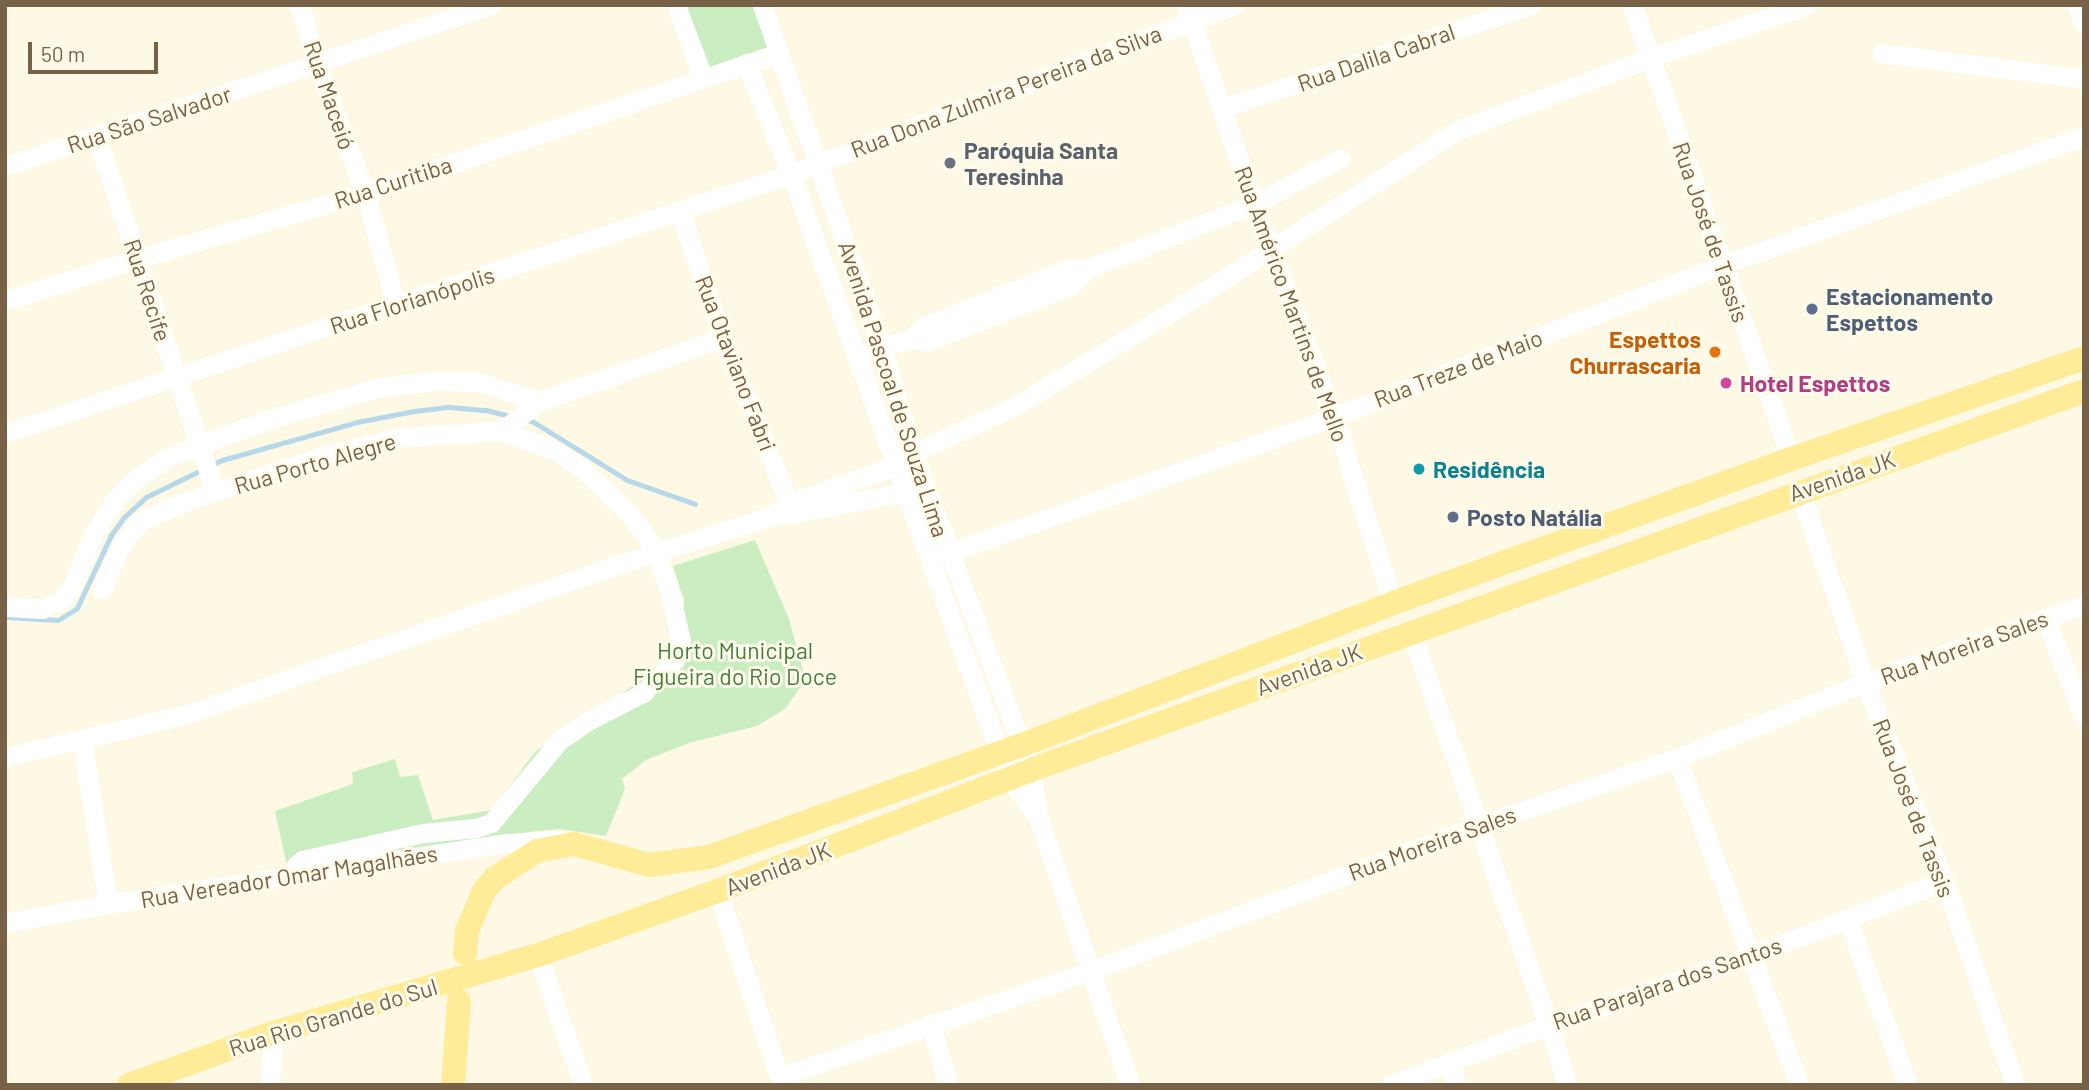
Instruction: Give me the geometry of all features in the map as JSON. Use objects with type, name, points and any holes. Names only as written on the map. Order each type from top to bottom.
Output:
[{"type":"main road","name":"Avenida JK","points":[[574,844],[649,865],[709,857],[1011,749],[1393,603],[1791,459],[2084,358]]},
{"type":"main road","name":"Avenida JK","points":[[538,955],[718,891],[1020,775],[1411,632],[2084,391]]},
{"type":"main road","points":[[465,953],[474,910],[495,878],[537,851],[574,844]]},
{"type":"main road","name":"Rua Rio Grande do Sul","points":[[130,1085],[273,1033],[538,955]]},
{"type":"main road","points":[[453,1085],[459,1000]]},
{"type":"street","name":"Rua Maceió","points":[[300,5],[317,65],[365,193],[396,305]]},
{"type":"street","name":"Rua São Salvador","points":[[5,166],[317,65],[491,5]]},
{"type":"street","points":[[676,5],[703,77]]},
{"type":"street","name":"Avenida Pascoal de Souza Lima","points":[[762,5],[882,348],[940,555],[1020,775],[1038,817],[1130,1085]]},
{"type":"street","name":"Rua Dona Zulmira Pereira da Silva","points":[[818,162],[1189,13],[1234,5]]},
{"type":"street","name":"Rua Dalila Cabral","points":[[1223,108],[1530,5]]},
{"type":"street","name":"Rua José de Tassis","points":[[1632,5],[1791,459]]},
{"type":"street","points":[[5,757],[184,715],[623,563],[769,517],[897,465],[913,453],[1017,405],[1188,302],[1458,130],[1652,57],[1807,5]]},
{"type":"street","points":[[2077,5],[2084,24]]},
{"type":"street","name":"Rua Américo Martins de Mello","points":[[1189,13],[1254,204],[1334,418],[1393,603]]},
{"type":"street","name":"Rua Curitiba","points":[[5,301],[139,258],[365,193],[778,53]]},
{"type":"street","points":[[1882,53],[2084,79]]},
{"type":"street","name":"Avenida Pascoal de Souza Lima","points":[[746,63],[791,174],[907,492],[940,555]]},
{"type":"street","name":"Rua Recife","points":[[96,136],[215,491]]},
{"type":"street","name":"Rua Treze de Maio","points":[[940,555],[1334,418],[1721,265],[2084,136]]},
{"type":"street","points":[[857,357],[913,338],[926,342],[1072,285],[1089,268],[1254,204],[1340,158]]},
{"type":"street","name":"Rua Florianópolis","points":[[5,433],[791,174],[818,162]]},
{"type":"street","name":"Rua Otaviano Fabri","points":[[680,211],[722,338],[792,508]]},
{"type":"street","points":[[501,431],[540,401],[722,338]]},
{"type":"street","points":[[5,607],[42,609],[62,600],[74,582],[93,533],[116,498],[138,478],[167,458],[199,445],[305,408],[377,388],[435,382],[479,382],[540,401]]},
{"type":"street","points":[[295,875],[296,865],[302,860],[491,823],[560,740],[588,721],[643,693],[676,659],[681,640],[668,586],[653,546],[632,517],[585,471],[557,452],[501,431]]},
{"type":"street","name":"Rua Porto Alegre","points":[[102,589],[120,547],[139,522],[215,491],[317,458],[401,437],[501,431]]},
{"type":"street","name":"Rua José de Tassis","points":[[1800,491],[1865,682],[1944,881],[2015,1085]]},
{"type":"street","points":[[792,508],[907,492]]},
{"type":"street","name":"Rua Moreira Sales","points":[[780,1081],[931,1024],[1090,971],[1480,825],[1677,758],[1865,682],[2084,605]]},
{"type":"street","points":[[2045,618],[2084,716]]},
{"type":"street","points":[[1411,632],[1549,1025],[1567,1085]]},
{"type":"street","points":[[82,740],[108,904]]},
{"type":"street","points":[[1677,758],[1753,955],[1799,1085]]},
{"type":"street","name":"Rua Vereador Omar Magalhães","points":[[5,923],[108,904],[542,839],[574,844]]},
{"type":"street","name":"Rua Parajara dos Santos","points":[[1390,1085],[1549,1025],[1753,955],[1944,881]]},
{"type":"street","points":[[718,891],[780,1081]]},
{"type":"street","points":[[1847,919],[1908,1085]]},
{"type":"street","points":[[538,955],[583,1085]]},
{"type":"street","points":[[931,1024],[948,1085]]},
{"type":"street","points":[[270,1085],[273,1033]]},
{"type":"street","points":[[1450,1062],[1456,1085]]},
{"type":"green space","points":[[757,5],[771,46],[708,68],[686,6]]},
{"type":"green space","name":"Horto Municipal Figueira do Rio Doce","points":[[755,540],[789,619],[803,670],[802,685],[785,709],[757,726],[689,743],[646,760],[622,779],[625,789],[606,836],[560,829],[536,831],[287,866],[275,811],[353,784],[352,772],[395,759],[400,777],[418,775],[433,820],[492,810],[535,752],[568,727],[618,697],[663,661],[684,627],[684,600],[673,566]]},
{"type":"waterway","points":[[5,617],[58,620],[77,608],[111,535],[124,517],[146,497],[222,460],[357,422],[414,411],[449,407],[486,410],[510,416]]},
{"type":"waterway","points":[[523,419],[532,421],[627,480],[695,504]]},
{"type":"place","name":"Paróquia Santa Teresinha","points":[[950,163]]},
{"type":"place","name":"Estacionamento Espettos","points":[[1812,309]]},
{"type":"place","name":"Espettos Churrascaria","points":[[1715,352]]},
{"type":"place","name":"Hotel Espettos","points":[[1726,383]]},
{"type":"place","name":"Residência","points":[[1419,469]]},
{"type":"place","name":"Posto Natália","points":[[1453,517]]}]
